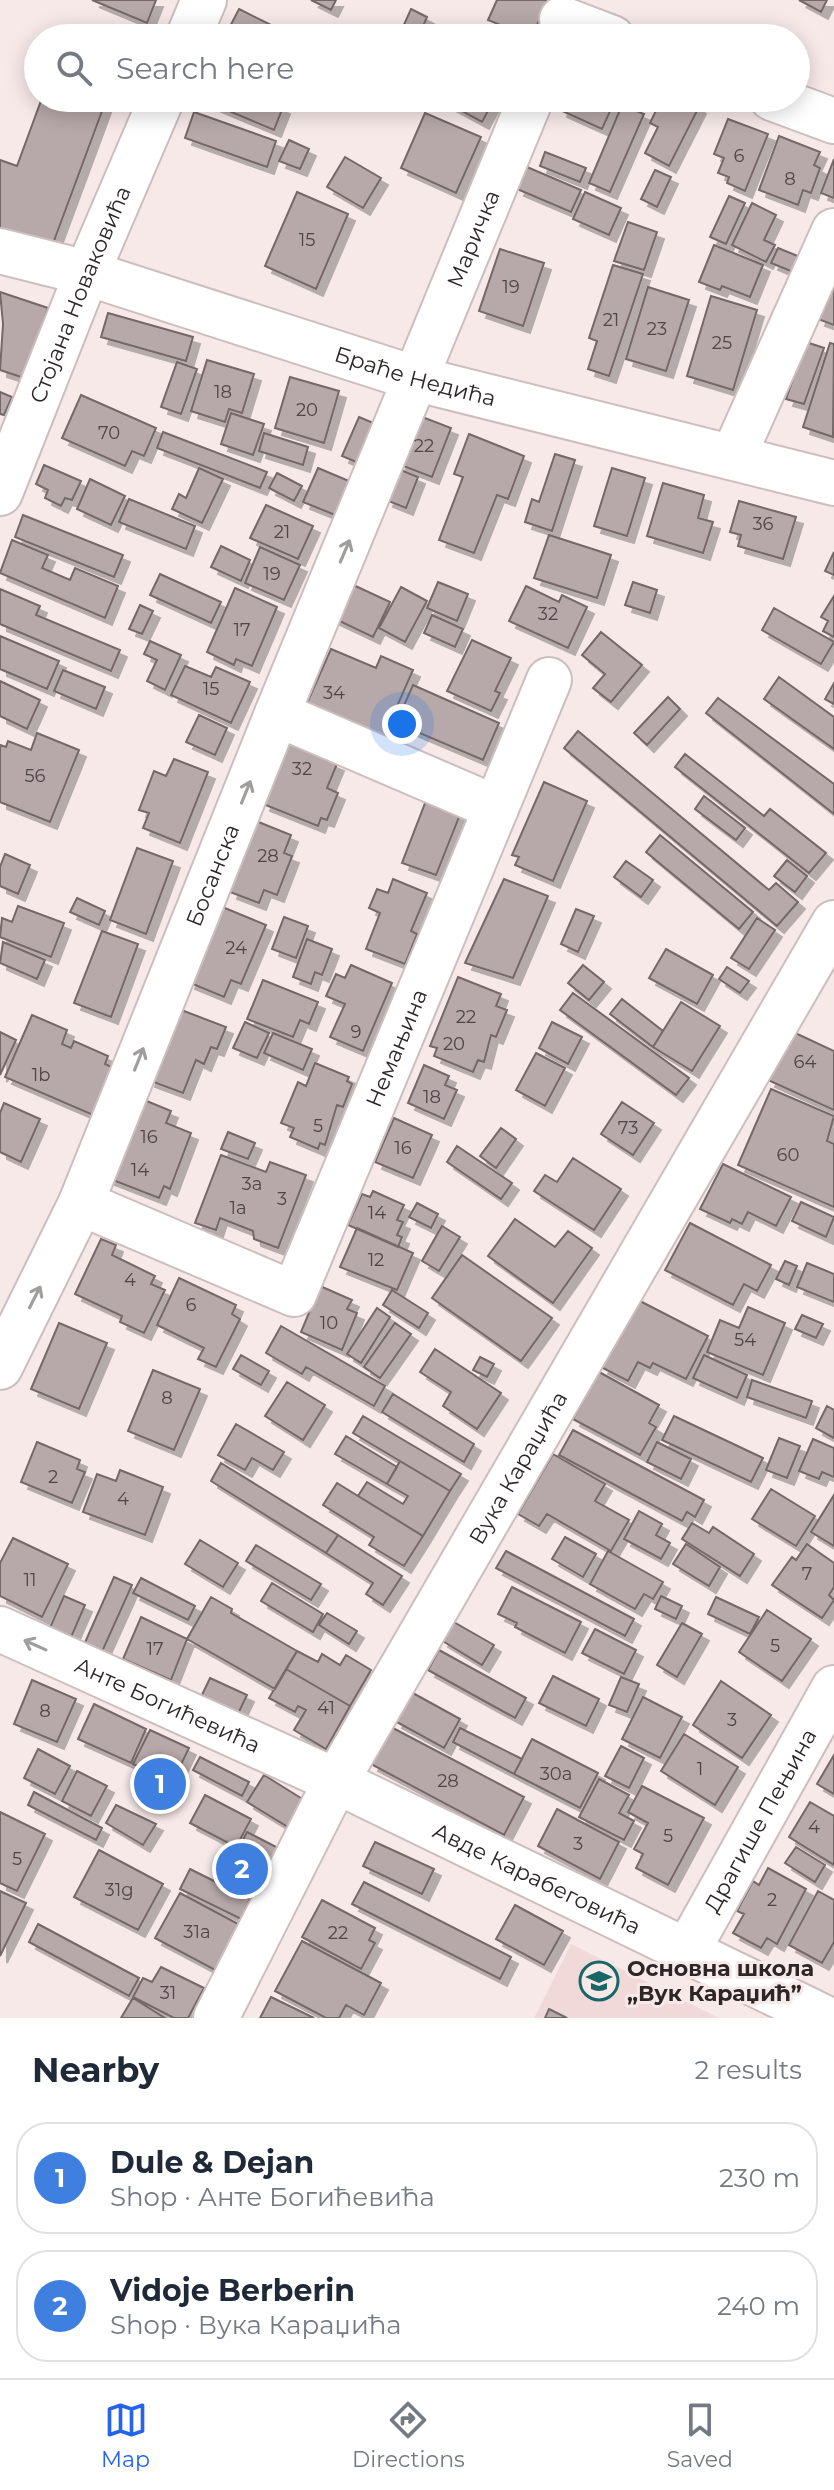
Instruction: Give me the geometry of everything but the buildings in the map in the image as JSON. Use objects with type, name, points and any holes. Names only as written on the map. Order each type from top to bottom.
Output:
[{"type":"street","points":[[194,24],[204,0]]},
{"type":"street","name":"Стојана Новаковића","points":[[0,493],[87,273],[156,112]]},
{"type":"street","name":"Маричка","points":[[417,379],[525,112]]},
{"type":"street","points":[[810,112],[834,121]]},
{"type":"street","points":[[733,457],[834,231]]},
{"type":"street","name":"Браће Недића","points":[[0,251],[87,273],[417,379],[834,483]]},
{"type":"street","name":"Босанска","points":[[0,1367],[81,1203],[277,714],[417,379]]},
{"type":"street","points":[[277,714],[496,808],[549,680]]},
{"type":"street","name":"Немањина","points":[[81,1203],[294,1294],[496,808]]},
{"type":"street","name":"Вука Караџића","points":[[216,2018],[336,1781],[834,923]]},
{"type":"street","name":"Анте Богићевића","points":[[0,1629],[336,1781]]},
{"type":"street","name":"Драгише Пењина","points":[[686,1953],[834,1688]]},
{"type":"street","name":"Авде Карабеговића","points":[[336,1781],[825,2018]]},
{"type":"shaded area","name":"Основна школа „Вук Караџић”","points":[[571,1944],[719,2018],[534,2018]]},
{"type":"place","name":"Dule & Dejan","points":[[160,1784]]},
{"type":"place","name":"Vidoje Berberin","points":[[242,1869]]},
{"type":"place","name":"Основна школа „Вук Караџић”","points":[[599,1981]]}]
